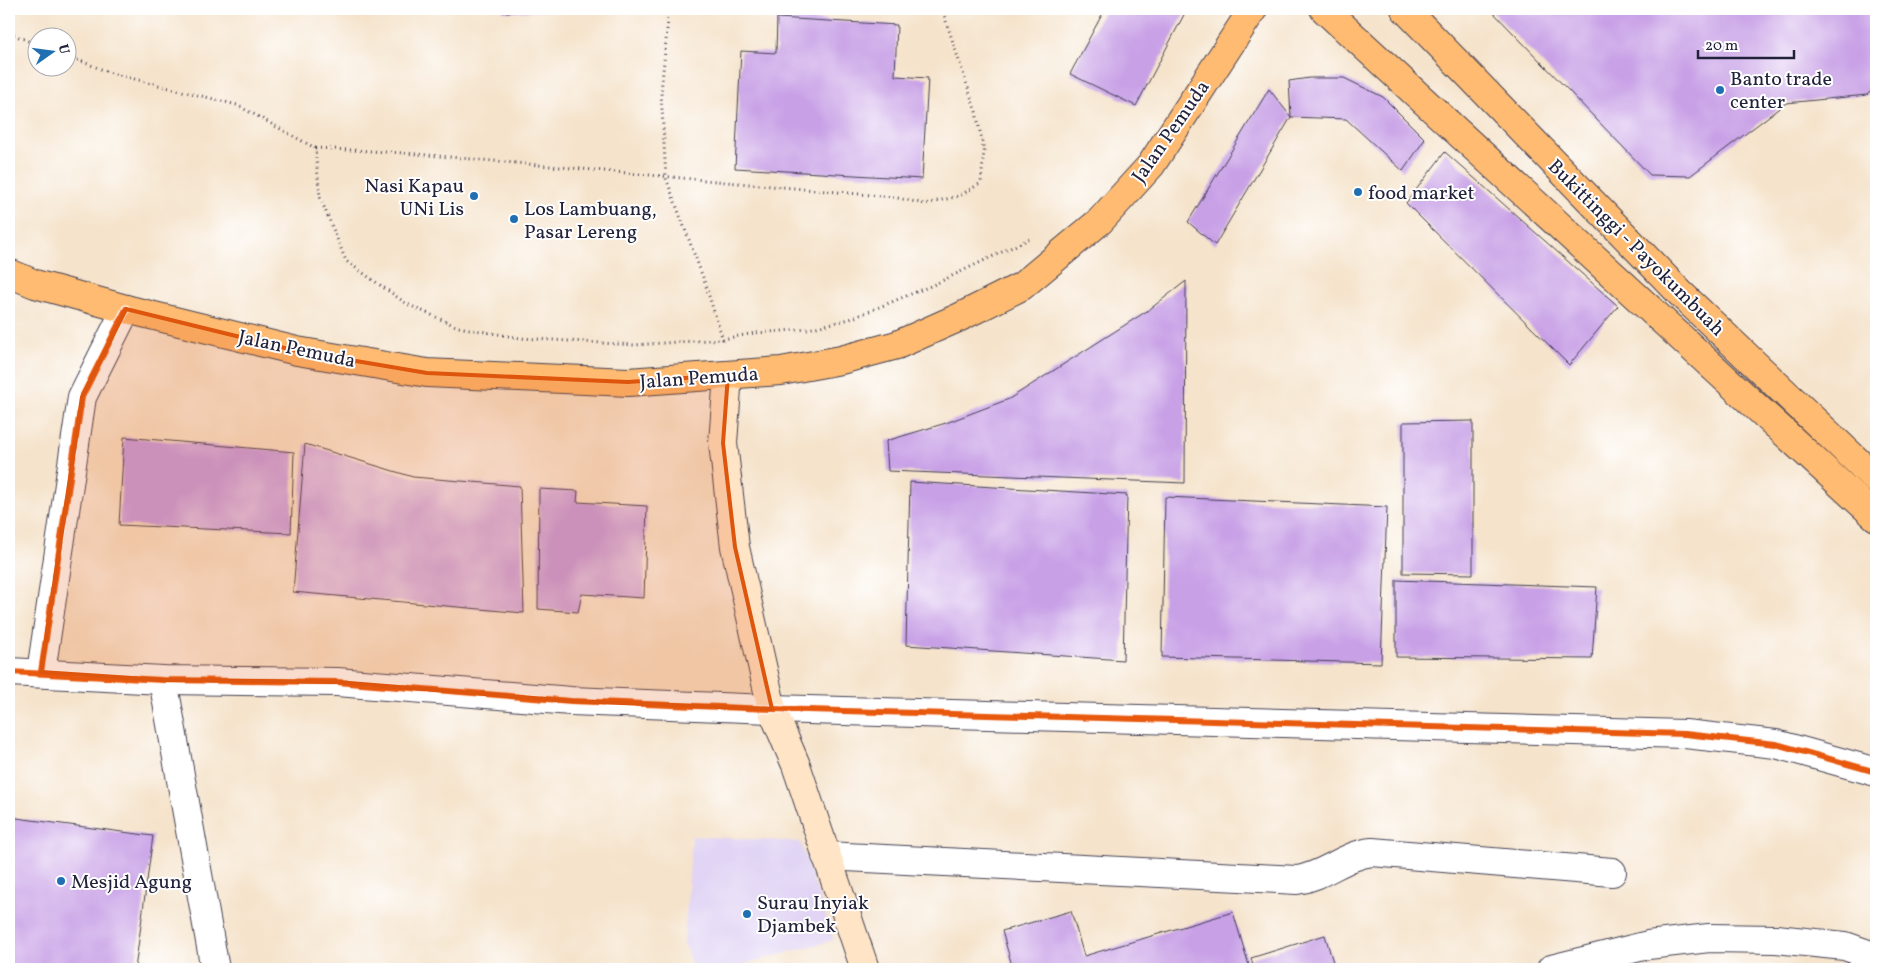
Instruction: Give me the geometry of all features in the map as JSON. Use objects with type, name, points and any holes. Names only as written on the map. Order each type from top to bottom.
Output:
[{"type":"main road","name":"Jalan Pemuda","points":[[9,273],[35,284],[126,309],[297,351],[428,373],[628,382],[782,371],[841,360],[898,345],[1022,286],[1100,222],[1151,165],[1253,9]]},
{"type":"main road","points":[[1324,9],[1876,517]]},
{"type":"main road","name":"Bukittinggi - Payokumbuah","points":[[1405,9],[1681,294],[1876,479]]},
{"type":"street","points":[[41,672],[82,397],[126,309]]},
{"type":"street","points":[[728,375],[723,443],[735,547],[772,709],[796,765],[865,969]]},
{"type":"street","points":[[9,672],[41,672],[163,680],[336,682],[571,700],[772,709],[1685,734],[1776,744],[1876,772]]},
{"type":"street","points":[[163,680],[216,969]]},
{"type":"street","points":[[826,856],[1297,880],[1320,874],[1358,853],[1372,852],[1612,872]]},
{"type":"street","points":[[1551,969],[1648,945],[1709,938],[1776,938],[1845,946],[1876,957]]},
{"type":"path","points":[[669,9],[660,92],[666,178],[705,283],[723,339],[728,375]]},
{"type":"path","points":[[78,60],[111,72],[237,105],[315,148],[405,153],[893,198],[926,204],[958,196],[980,183],[984,151],[976,112],[942,9]]},
{"type":"path","points":[[9,33],[28,41]]},
{"type":"path","points":[[315,148],[320,197],[346,261],[407,304],[458,327],[520,338],[634,345],[723,339],[754,333],[808,329],[850,319],[932,285],[1036,235]]},
{"type":"highlighted area","points":[[126,309],[297,351],[427,373],[628,382],[728,375],[723,443],[735,547],[772,709],[571,701],[337,682],[163,680],[41,672],[82,397]]},
{"type":"shaded area","points":[[692,836],[800,842],[834,940],[725,969],[693,969],[684,942]]},
{"type":"building","points":[[503,9],[566,9],[566,10],[503,12]]},
{"type":"building","points":[[1105,9],[1187,9],[1136,106],[1070,74]]},
{"type":"building","name":"Banto trade center","points":[[1490,9],[1876,9],[1876,86],[1867,95],[1786,103],[1690,176],[1650,175]]},
{"type":"building","points":[[777,18],[897,25],[895,76],[928,78],[922,179],[735,168],[741,51],[776,53]]},
{"type":"building","points":[[1309,78],[1344,78],[1383,97],[1425,139],[1403,171],[1346,119],[1291,117],[1289,81]]},
{"type":"building","points":[[1269,89],[1291,117],[1215,245],[1188,222]]},
{"type":"building","points":[[1445,152],[1618,306],[1569,365],[1406,203]]},
{"type":"building","points":[[1186,281],[1185,483],[888,471],[886,441],[946,423],[1009,399],[1150,309]]},
{"type":"building","points":[[1473,421],[1473,574],[1403,573],[1403,422]]},
{"type":"building","points":[[124,437],[294,452],[291,533],[119,525]]},
{"type":"building","points":[[305,444],[413,477],[520,486],[524,613],[293,592]]},
{"type":"building","points":[[910,482],[1127,495],[1123,660],[906,645]]},
{"type":"building","points":[[539,489],[578,491],[577,502],[647,506],[644,598],[582,594],[578,612],[538,609]]},
{"type":"building","points":[[1165,497],[1387,507],[1381,663],[1162,657]]},
{"type":"building","points":[[1396,580],[1597,587],[1592,659],[1396,657]]},
{"type":"building","points":[[9,817],[153,836],[135,969],[9,969]]},
{"type":"building","points":[[1071,911],[1084,956],[1233,912],[1250,969],[1013,969],[1002,931]]},
{"type":"building","points":[[1325,935],[1335,969],[1254,969],[1251,958]]},
{"type":"cycle path","points":[[41,672],[82,397],[126,309]]},
{"type":"cycle path","points":[[9,672],[163,680],[337,682],[571,701],[772,709],[1685,734],[1776,744],[1876,772]]},
{"type":"place","name":"Banto trade center","points":[[1720,90]]},
{"type":"place","name":"food market","points":[[1358,192]]},
{"type":"place","name":"Nasi Kapau UNi Lis","points":[[474,196]]},
{"type":"place","name":"Los Lambuang, Pasar Lereng","points":[[514,219]]},
{"type":"place","name":"Mesjid Agung","points":[[61,881]]},
{"type":"place","name":"Surau Inyiak Djambek","points":[[747,914]]}]
